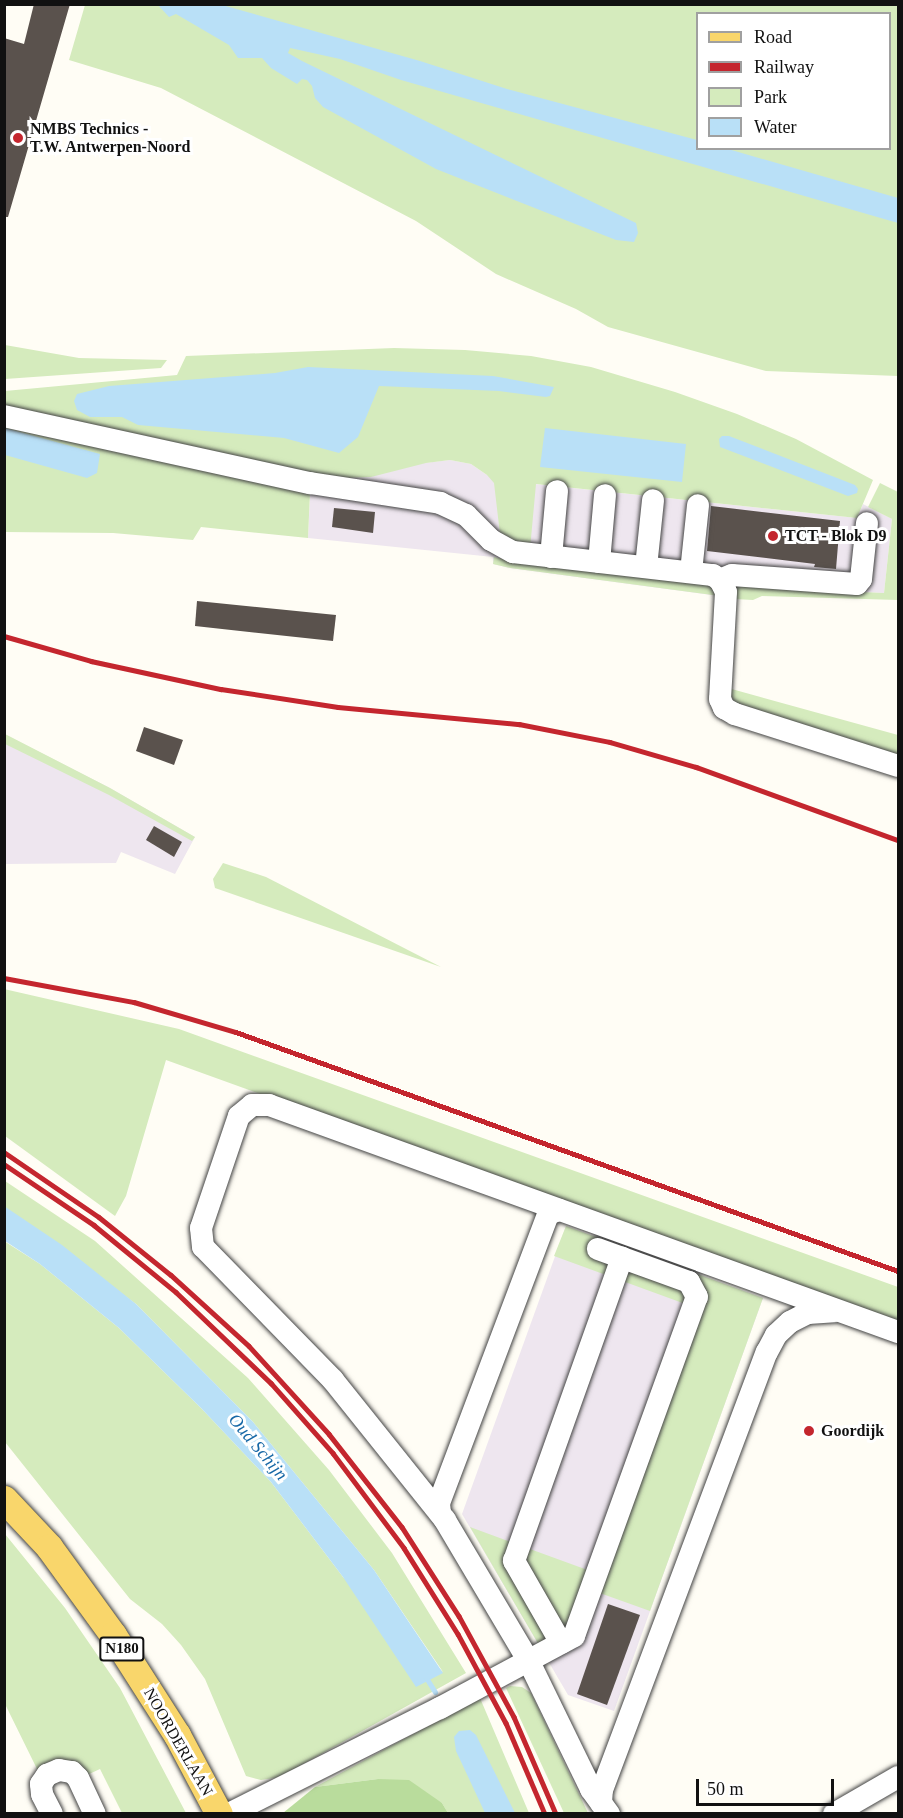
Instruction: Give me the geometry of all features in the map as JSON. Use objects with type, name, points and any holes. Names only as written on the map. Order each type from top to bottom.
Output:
[{"type":"main road","name":"NOORDERLAAN","points":[[4,1499],[49,1547],[113,1635],[177,1735],[219,1814]]},
{"type":"street","points":[[4,417],[310,483],[440,503],[466,515],[502,548],[551,557],[705,573],[720,580],[725,587],[727,599],[720,699],[724,708],[735,714],[898,766]]},
{"type":"street","points":[[551,557],[557,491]]},
{"type":"street","points":[[599,562],[605,495]]},
{"type":"street","points":[[646,567],[652,500]]},
{"type":"street","points":[[691,572],[698,505]]},
{"type":"street","points":[[720,580],[732,574],[857,584],[861,579],[867,523]]},
{"type":"street","points":[[605,1808],[591,1789],[528,1660],[440,1513],[333,1380],[203,1247],[201,1228],[236,1124],[245,1109],[261,1104],[269,1105],[898,1332]]},
{"type":"street","points":[[440,1513],[439,1503],[548,1214],[559,1209]]},
{"type":"street","points":[[230,1814],[430,1713],[574,1636],[697,1297],[689,1282],[598,1249]]},
{"type":"street","points":[[561,1643],[514,1561],[622,1258]]},
{"type":"street","points":[[605,1808],[603,1790],[767,1352],[776,1335],[790,1322],[808,1313],[828,1311],[847,1314]]},
{"type":"street","points":[[52,1814],[42,1794],[41,1784],[47,1775],[59,1770],[72,1772],[78,1779],[95,1814]]},
{"type":"street","points":[[834,1814],[898,1777]]},
{"type":"shaded area","points":[[450,460],[471,464],[487,475],[535,484],[857,518],[863,504],[892,519],[884,593],[733,586],[719,596],[510,568],[493,564],[493,557],[308,538],[311,476]]},
{"type":"shaded area","points":[[4,734],[110,788],[195,837],[175,874],[121,852],[116,863],[5,864]]},
{"type":"shaded area","points":[[566,1226],[763,1298],[614,1711],[568,1695],[462,1514]]},
{"type":"green space","points":[[85,5],[898,5],[898,376],[766,371],[608,327],[576,309],[496,274],[416,221],[161,88],[69,60]]},
{"type":"green space","points":[[5,345],[79,358],[167,360],[161,368],[5,379]]},
{"type":"green space","points":[[394,348],[465,350],[531,356],[591,367],[675,392],[737,414],[796,439],[873,480],[857,518],[536,484],[530,549],[500,534],[494,483],[471,464],[450,460],[426,463],[371,477],[323,479],[5,408],[5,391],[177,375],[186,356]]},
{"type":"green space","points":[[4,424],[310,493],[308,538],[201,527],[193,540],[113,533],[5,532]]},
{"type":"green space","points":[[880,483],[898,492],[898,600],[762,596],[753,600],[734,599],[732,586],[884,593],[892,519],[868,507]]},
{"type":"green space","points":[[494,557],[524,563],[701,583],[713,587],[720,596],[510,568],[493,564]]},
{"type":"green space","points":[[728,688],[898,735],[898,760],[734,702]]},
{"type":"green space","points":[[5,734],[110,788],[195,837],[192,841],[109,795],[5,744]]},
{"type":"green space","points":[[223,863],[266,877],[441,967],[215,888],[213,879]]},
{"type":"green space","points":[[4,989],[179,1029],[898,1287],[898,1325],[166,1060],[126,1196],[115,1216],[5,1136]]},
{"type":"green space","points":[[5,1181],[95,1241],[248,1378],[329,1470],[392,1553],[466,1673],[280,1777],[261,1780],[246,1776],[205,1679],[181,1645],[162,1624],[130,1599],[5,1442],[4,1241],[40,1264],[119,1328],[201,1408],[271,1482],[343,1577],[443,1672],[374,1570],[253,1422],[136,1304],[5,1208]]},
{"type":"green space","points":[[566,1226],[763,1298],[650,1611],[583,1587],[567,1630],[539,1645],[470,1527],[604,1576],[699,1309],[554,1256]]},
{"type":"green space","points":[[5,1534],[65,1608],[120,1688],[186,1813],[122,1813],[100,1769],[87,1775],[38,1771],[5,1704]]},
{"type":"green space","points":[[522,1687],[531,1693],[588,1813],[564,1813],[506,1688]]},
{"type":"green space","points":[[480,1698],[529,1813],[448,1813],[442,1803],[378,1779],[315,1787]]},
{"type":"green space","points":[[378,1779],[409,1780],[442,1803],[448,1813],[283,1813],[315,1787]]},
{"type":"water","points":[[158,5],[222,5],[420,61],[507,89],[696,140],[696,150],[731,150],[898,198],[898,223],[401,80],[340,59],[290,48],[288,53],[302,61],[636,223],[638,233],[634,242],[616,240],[436,169],[323,107],[315,98],[312,86],[307,80],[302,79],[297,84],[271,68],[262,58],[238,58],[229,45],[176,14],[169,17]]},
{"type":"water","points":[[308,367],[493,376],[554,387],[550,396],[546,397],[499,391],[379,386],[358,437],[339,453],[284,438],[138,425],[122,417],[90,417],[77,410],[74,401],[77,394],[109,386],[275,373]]},
{"type":"water","points":[[5,428],[100,454],[97,473],[87,478],[5,455]]},
{"type":"water","points":[[545,428],[686,444],[682,482],[540,467]]},
{"type":"water","points":[[722,436],[729,436],[855,485],[858,489],[857,493],[848,496],[720,447],[719,439]]},
{"type":"water","points":[[4,1206],[62,1245],[136,1304],[253,1422],[374,1570],[443,1673],[416,1687],[343,1577],[271,1482],[201,1408],[119,1328],[40,1264],[5,1241]]},
{"type":"water","points":[[470,1730],[476,1735],[515,1813],[485,1813],[456,1751],[454,1737],[459,1731]]},
{"type":"building","name":"NMBS Technics - T.W. Antwerpen-Noord","points":[[34,4],[70,4],[8,217],[4,217],[4,38],[24,44]]},
{"type":"building","name":"TCT - Blok D9","points":[[711,506],[840,521],[836,569],[814,567],[815,564],[707,551]]},
{"type":"building","points":[[334,508],[375,512],[373,533],[332,527]]},
{"type":"building","points":[[197,601],[336,615],[333,641],[195,626]]},
{"type":"building","points":[[144,727],[183,740],[174,765],[136,751]]},
{"type":"building","points":[[154,826],[182,842],[174,857],[146,840]]},
{"type":"building","points":[[608,1604],[640,1615],[607,1705],[577,1694]]},
{"type":"waterway","name":"Oud Schijn","points":[[425,1676],[435,1692]]},
{"type":"railway","points":[[4,636],[91,661],[221,689],[338,707],[519,724],[610,742],[696,767],[898,840]]},
{"type":"railway","points":[[4,978],[134,1002],[236,1032],[898,1271]]},
{"type":"railway","points":[[4,1152],[99,1217],[171,1275],[249,1346],[329,1434],[402,1527],[459,1616],[514,1717],[556,1814]]},
{"type":"railway","points":[[4,1164],[94,1225],[176,1292],[271,1383],[333,1453],[404,1548],[458,1634],[506,1723],[545,1814]]},
{"type":"place","name":"NMBS Technics - T.W. Antwerpen-Noord","points":[[18,138]]},
{"type":"place","name":"TCT - Blok D9","points":[[773,536]]},
{"type":"place","name":"Goordijk","points":[[809,1431]]}]
